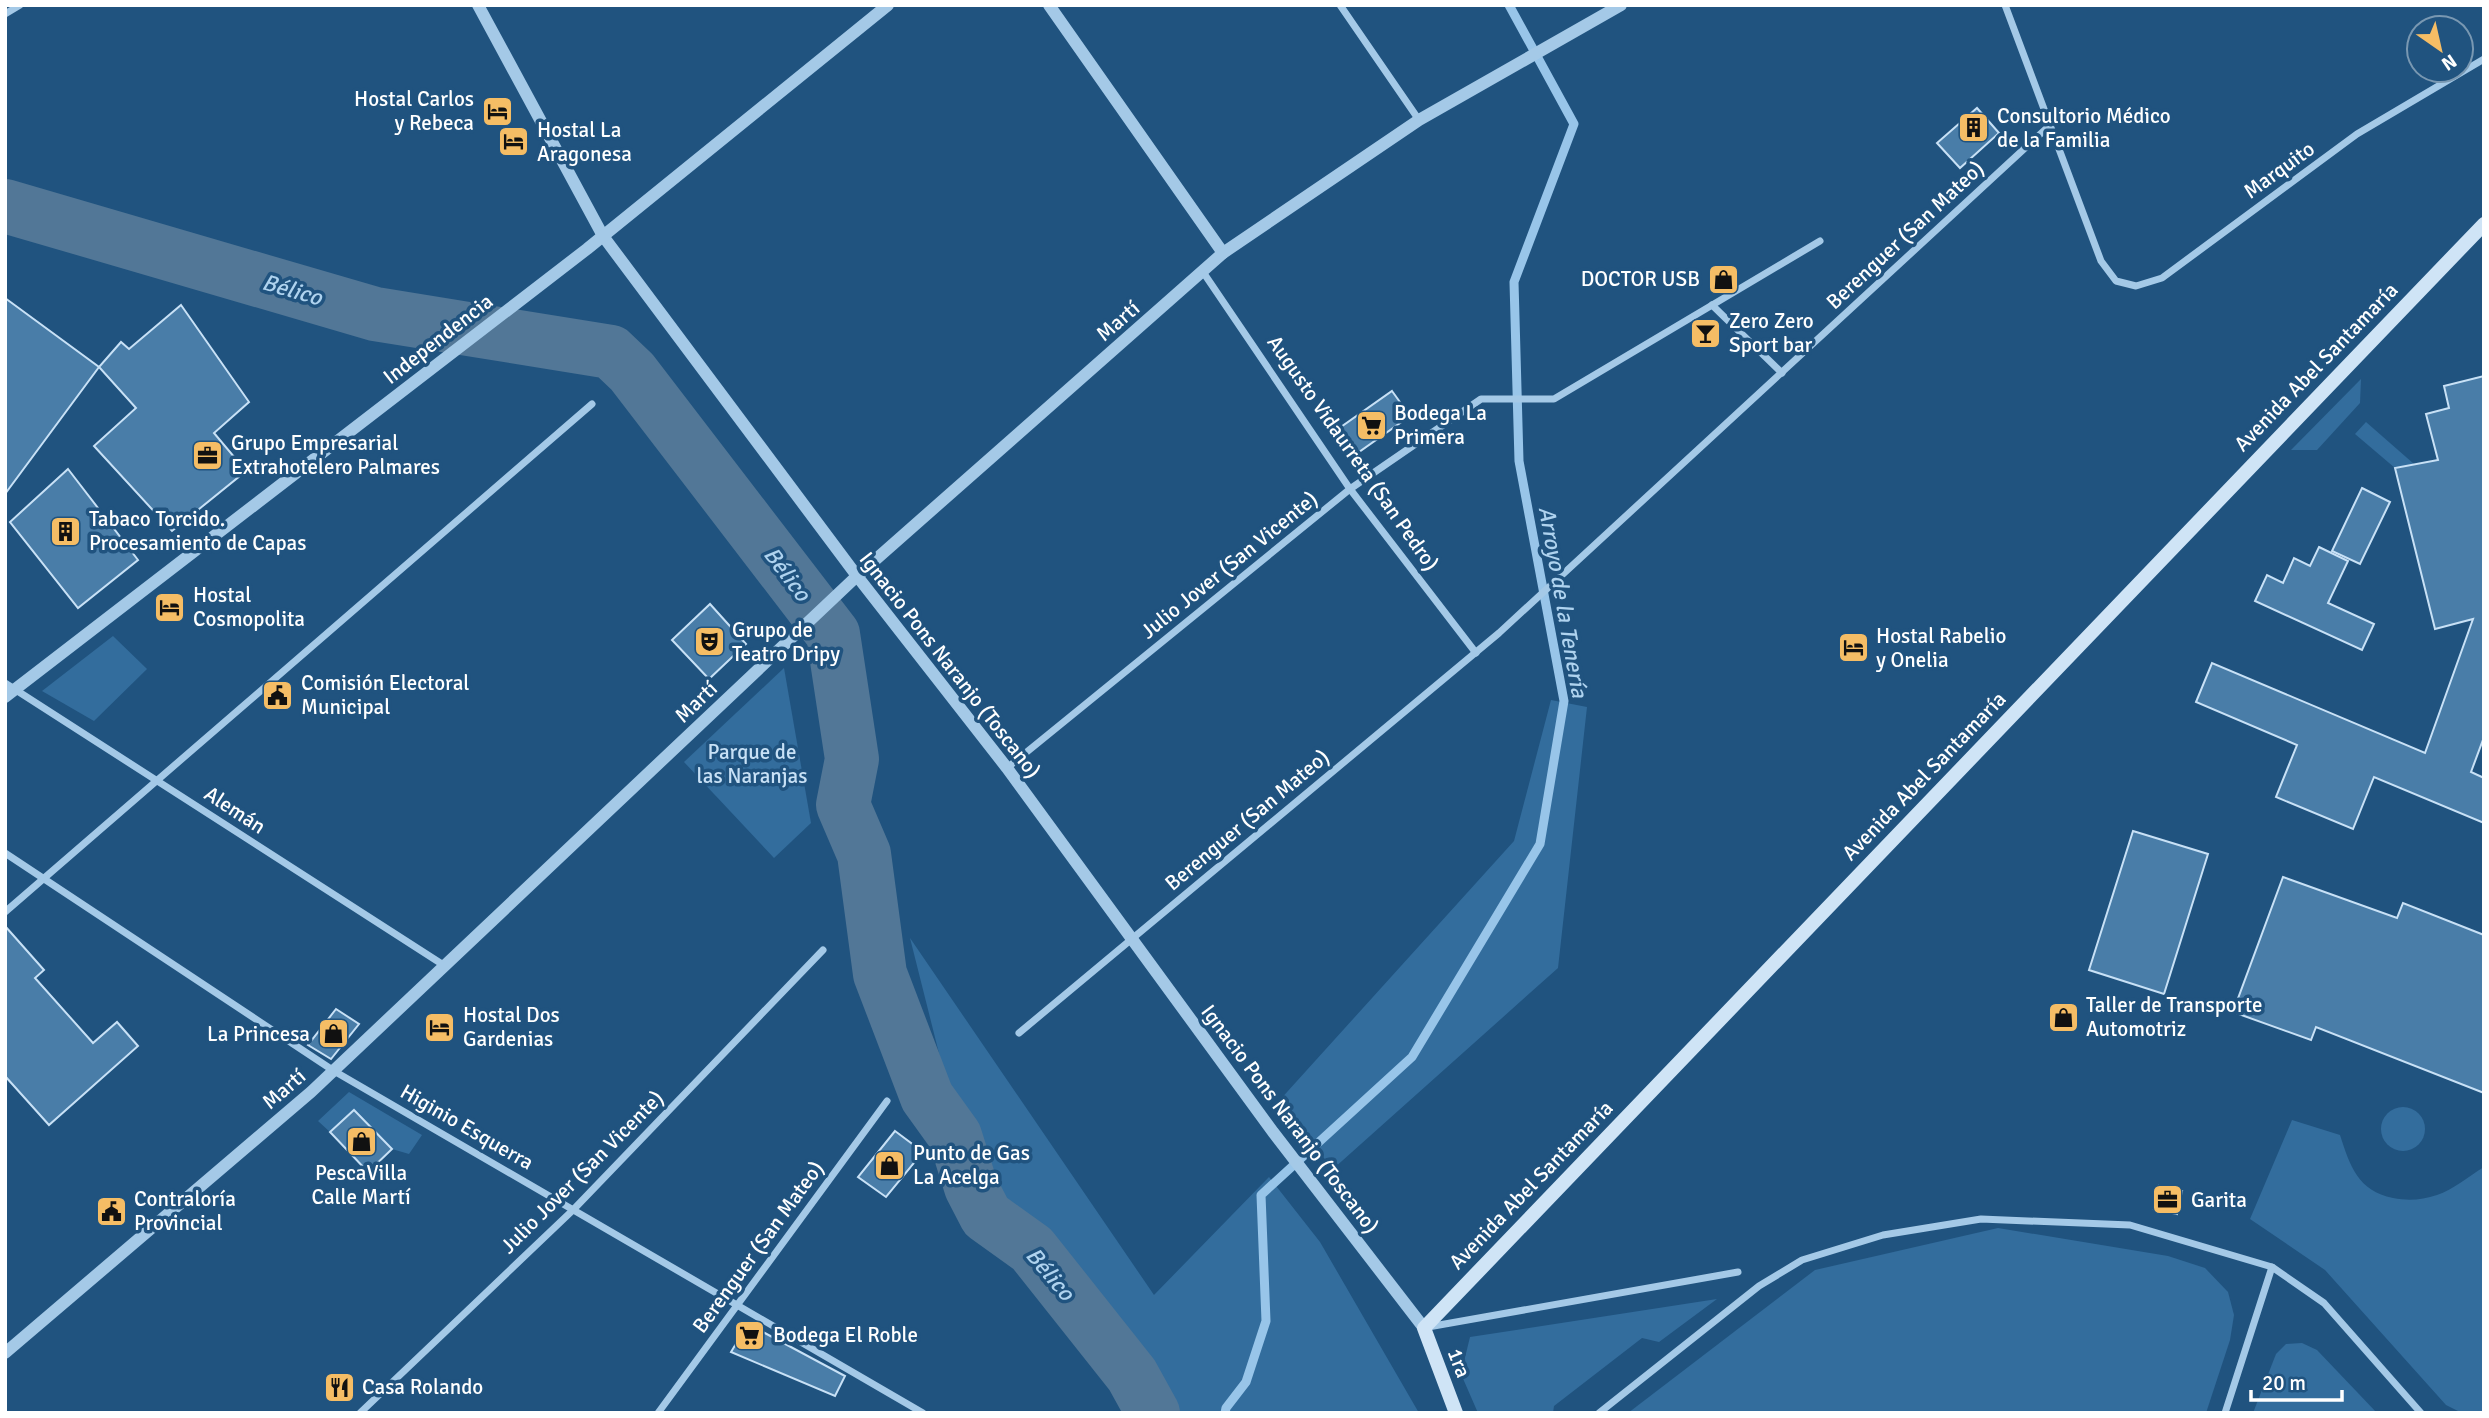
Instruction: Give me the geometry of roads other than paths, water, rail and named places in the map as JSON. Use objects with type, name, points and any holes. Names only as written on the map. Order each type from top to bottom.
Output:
[{"type":"main road","name":"Avenida Abel Santamaría","points":[[1424,1328],[2484,223]]},
{"type":"main road","name":"1ra","points":[[1424,1328],[1456,1413]]},
{"type":"street","points":[[5,14],[20,5]]},
{"type":"street","name":"Ignacio Pons Naranjo (Toscano)","points":[[478,5],[603,236],[857,576],[1007,768],[1273,1132],[1424,1328]]},
{"type":"street","name":"Independencia","points":[[8,690],[587,249],[888,5]]},
{"type":"street","points":[[1049,5],[1223,253]]},
{"type":"street","points":[[1340,5],[1419,120]]},
{"type":"street","name":"Martí","points":[[5,1353],[334,1071],[857,576],[1223,253],[1419,120],[1621,5]]},
{"type":"street","points":[[2005,5],[2049,126]]},
{"type":"street","name":"Marquito","points":[[2049,126],[2101,261],[2116,281],[2136,286],[2162,278],[2357,134],[2484,59]]},
{"type":"street","name":"Berenguer (San Mateo)","points":[[1019,1033],[1499,633],[2049,126]]},
{"type":"street","points":[[1782,373],[1712,305],[1820,241]]},
{"type":"street","name":"Augusto Vidaurreta (San Pedro)","points":[[1203,272],[1350,489],[1476,653]]},
{"type":"street","name":"Julio Jover (San Vicente)","points":[[1007,768],[1350,489],[1480,399],[1554,398],[1712,305]]},
{"type":"street","points":[[5,912],[592,404]]},
{"type":"street","name":"Alemán","points":[[8,690],[156,781],[446,967]]},
{"type":"street","name":"Higinio Esquerra","points":[[5,853],[334,1071],[923,1413]]},
{"type":"street","name":"Julio Jover (San Vicente)","points":[[360,1413],[573,1210],[823,950]]},
{"type":"street","name":"Berenguer (San Mateo)","points":[[658,1413],[887,1101]]},
{"type":"street","points":[[1599,1413],[1759,1286],[1802,1260],[1883,1235],[1981,1219],[2130,1225],[2272,1268],[2324,1303],[2421,1413]]},
{"type":"street","points":[[2225,1413],[2272,1268]]},
{"type":"street","points":[[1424,1328],[1738,1272]]},
{"type":"waterway","name":"Arroyo de la Tenería","points":[[1225,1413],[1246,1382],[1266,1321],[1261,1195],[1412,1057],[1540,844],[1564,701],[1519,461],[1514,282],[1574,124],[1509,5]]},
{"type":"waterway","name":"Bélico","points":[[5,206],[375,314],[611,352],[632,372],[833,634],[852,759],[843,805],[864,854],[880,974],[927,1097],[955,1136],[971,1187],[986,1216],[1032,1249],[1132,1375],[1153,1413]]},
{"type":"place","name":"Hostal Carlos y Rebeca","points":[[497,111]]},
{"type":"place","name":"Consultorio Médico de la Familia","points":[[1974,128]]},
{"type":"place","name":"Hostal La Aragonesa","points":[[514,142]]},
{"type":"place","name":"DOCTOR USB","points":[[1723,279]]},
{"type":"place","name":"Zero Zero Sport bar","points":[[1706,333]]},
{"type":"place","name":"Bodega La Primera","points":[[1371,425]]},
{"type":"place","name":"Grupo Empresarial Extrahotelero Palmares","points":[[208,455]]},
{"type":"place","name":"Tabaco Torcido. Procesamiento de Capas","points":[[66,531]]},
{"type":"place","name":"Hostal Cosmopolita","points":[[170,607]]},
{"type":"place","name":"Grupo de Teatro Dripy","points":[[709,642]]},
{"type":"place","name":"Hostal Rabelio y Onelia","points":[[1853,648]]},
{"type":"place","name":"Comisión Electoral Municipal","points":[[278,695]]},
{"type":"place","name":"Taller de Transporte Automotriz","points":[[2063,1017]]},
{"type":"place","name":"Hostal Dos Gardenias","points":[[440,1027]]},
{"type":"place","name":"La Princesa","points":[[333,1034]]},
{"type":"place","name":"PescaVilla Calle Martí","points":[[361,1141]]},
{"type":"place","name":"Punto de Gas La Acelga","points":[[890,1165]]},
{"type":"place","name":"Garita","points":[[2168,1200]]},
{"type":"place","name":"Contraloría Provincial","points":[[111,1211]]},
{"type":"place","name":"Bodega El Roble","points":[[750,1335]]},
{"type":"place","name":"Casa Rolando","points":[[339,1387]]},
{"type":"park label","name":"Parque de las Naranjas","points":[[752,764]]}]
